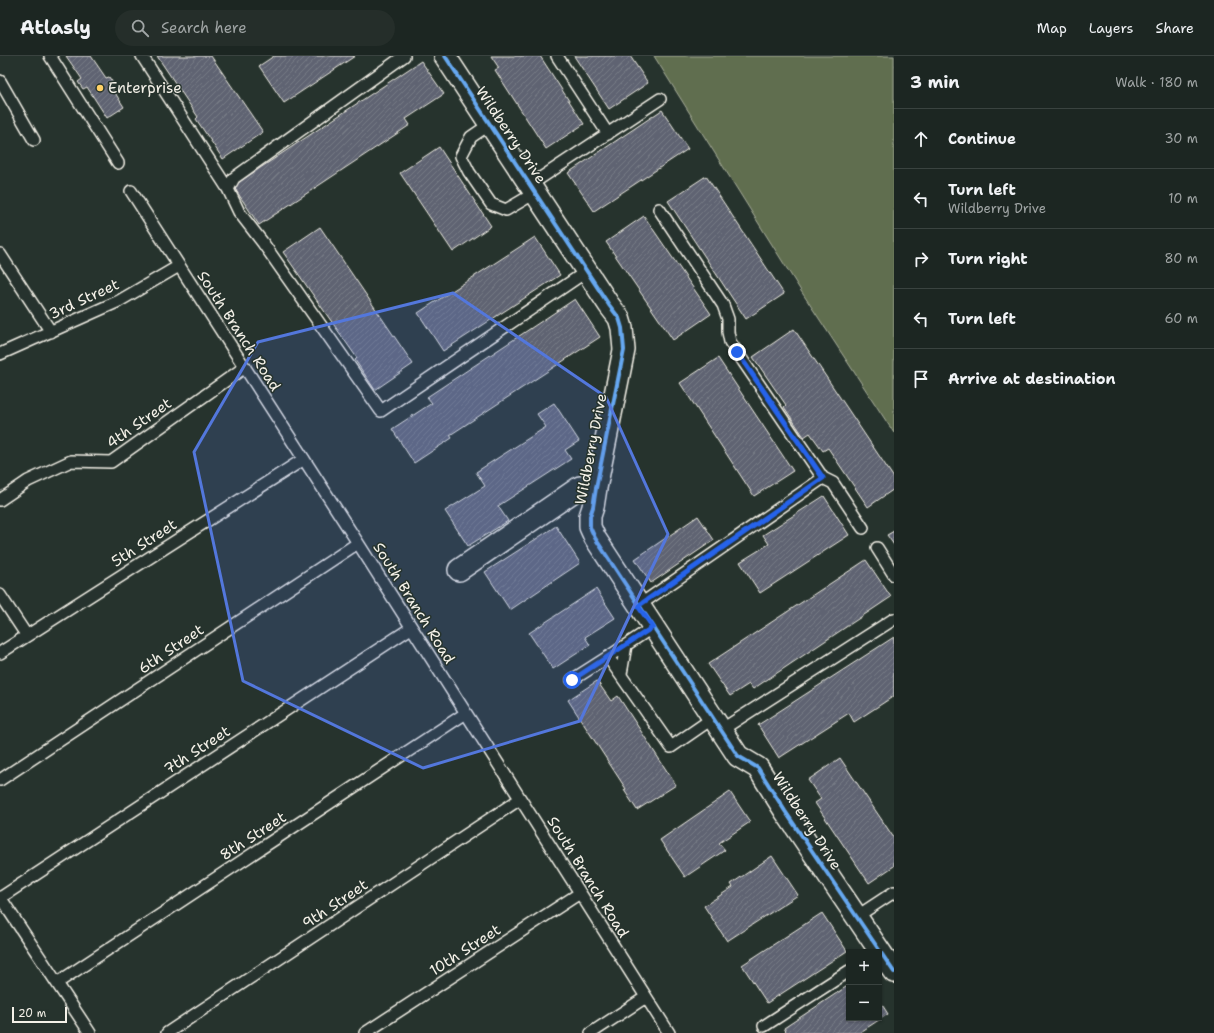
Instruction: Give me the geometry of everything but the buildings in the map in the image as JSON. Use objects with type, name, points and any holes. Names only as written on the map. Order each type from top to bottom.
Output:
[{"type":"street","name":"Wildberry Drive","points":[[445,56],[619,318],[622,328],[624,350],[590,516],[590,527],[595,538],[638,606],[738,756],[758,768],[877,949]]},
{"type":"street","points":[[459,570],[580,487],[596,488]]},
{"type":"street","name":"Wildberry Drive","points":[[882,956],[894,972]]},
{"type":"lane","points":[[50,56],[118,163]]},
{"type":"lane","points":[[142,56],[228,189],[239,212],[264,243],[381,411],[587,271]]},
{"type":"lane","points":[[228,189],[234,178],[404,56]]},
{"type":"lane","points":[[557,56],[608,134]]},
{"type":"lane","points":[[0,82],[34,140]]},
{"type":"lane","points":[[490,124],[471,136],[461,156],[469,172],[491,204],[506,210],[608,134],[660,99]]},
{"type":"lane","name":"South Branch Road","points":[[131,191],[358,543],[669,1033]]},
{"type":"lane","points":[[659,209],[724,305],[728,319],[730,342],[823,478],[833,483],[863,528]]},
{"type":"lane","points":[[0,254],[51,332]]},
{"type":"lane","name":"3rd Street","points":[[0,354],[119,301],[179,266]]},
{"type":"lane","name":"4th Street","points":[[0,500],[28,481],[71,461],[111,462],[245,367]]},
{"type":"lane","name":"5th Street","points":[[0,653],[304,459]]},
{"type":"lane","points":[[638,606],[823,478]]},
{"type":"lane","name":"6th Street","points":[[0,780],[358,543]]},
{"type":"lane","points":[[877,548],[894,575]]},
{"type":"lane","points":[[0,595],[27,636]]},
{"type":"lane","points":[[608,656],[671,747],[717,724],[894,619]]},
{"type":"lane","points":[[572,680],[653,627]]},
{"type":"lane","name":"7th Street","points":[[0,898],[411,628]]},
{"type":"lane","points":[[621,674],[626,645]]},
{"type":"lane","name":"8th Street","points":[[57,983],[466,713]]},
{"type":"lane","name":"9th Street","points":[[167,1033],[520,799]]},
{"type":"lane","points":[[856,917],[894,892]]},
{"type":"lane","name":"10th Street","points":[[365,1033],[580,893]]},
{"type":"lane","points":[[0,898],[90,1033]]},
{"type":"lane","points":[[764,1026],[846,973]]},
{"type":"lane","points":[[591,1033],[646,997]]},
{"type":"highlighted area","points":[[453,293],[606,397],[668,534],[580,721],[423,768],[243,681],[194,452],[258,342]]},
{"type":"green space","points":[[654,56],[894,56],[894,433],[801,291]]},
{"type":"cycle path","points":[[445,56],[619,318],[622,328],[624,350],[590,516],[590,527],[595,538],[738,756],[758,768],[785,811],[894,972]]},
{"type":"place","name":"Enterprise","points":[[100,88]]},
{"type":"route","points":[[572,680],[653,627],[638,606],[823,478],[737,352]]}]
